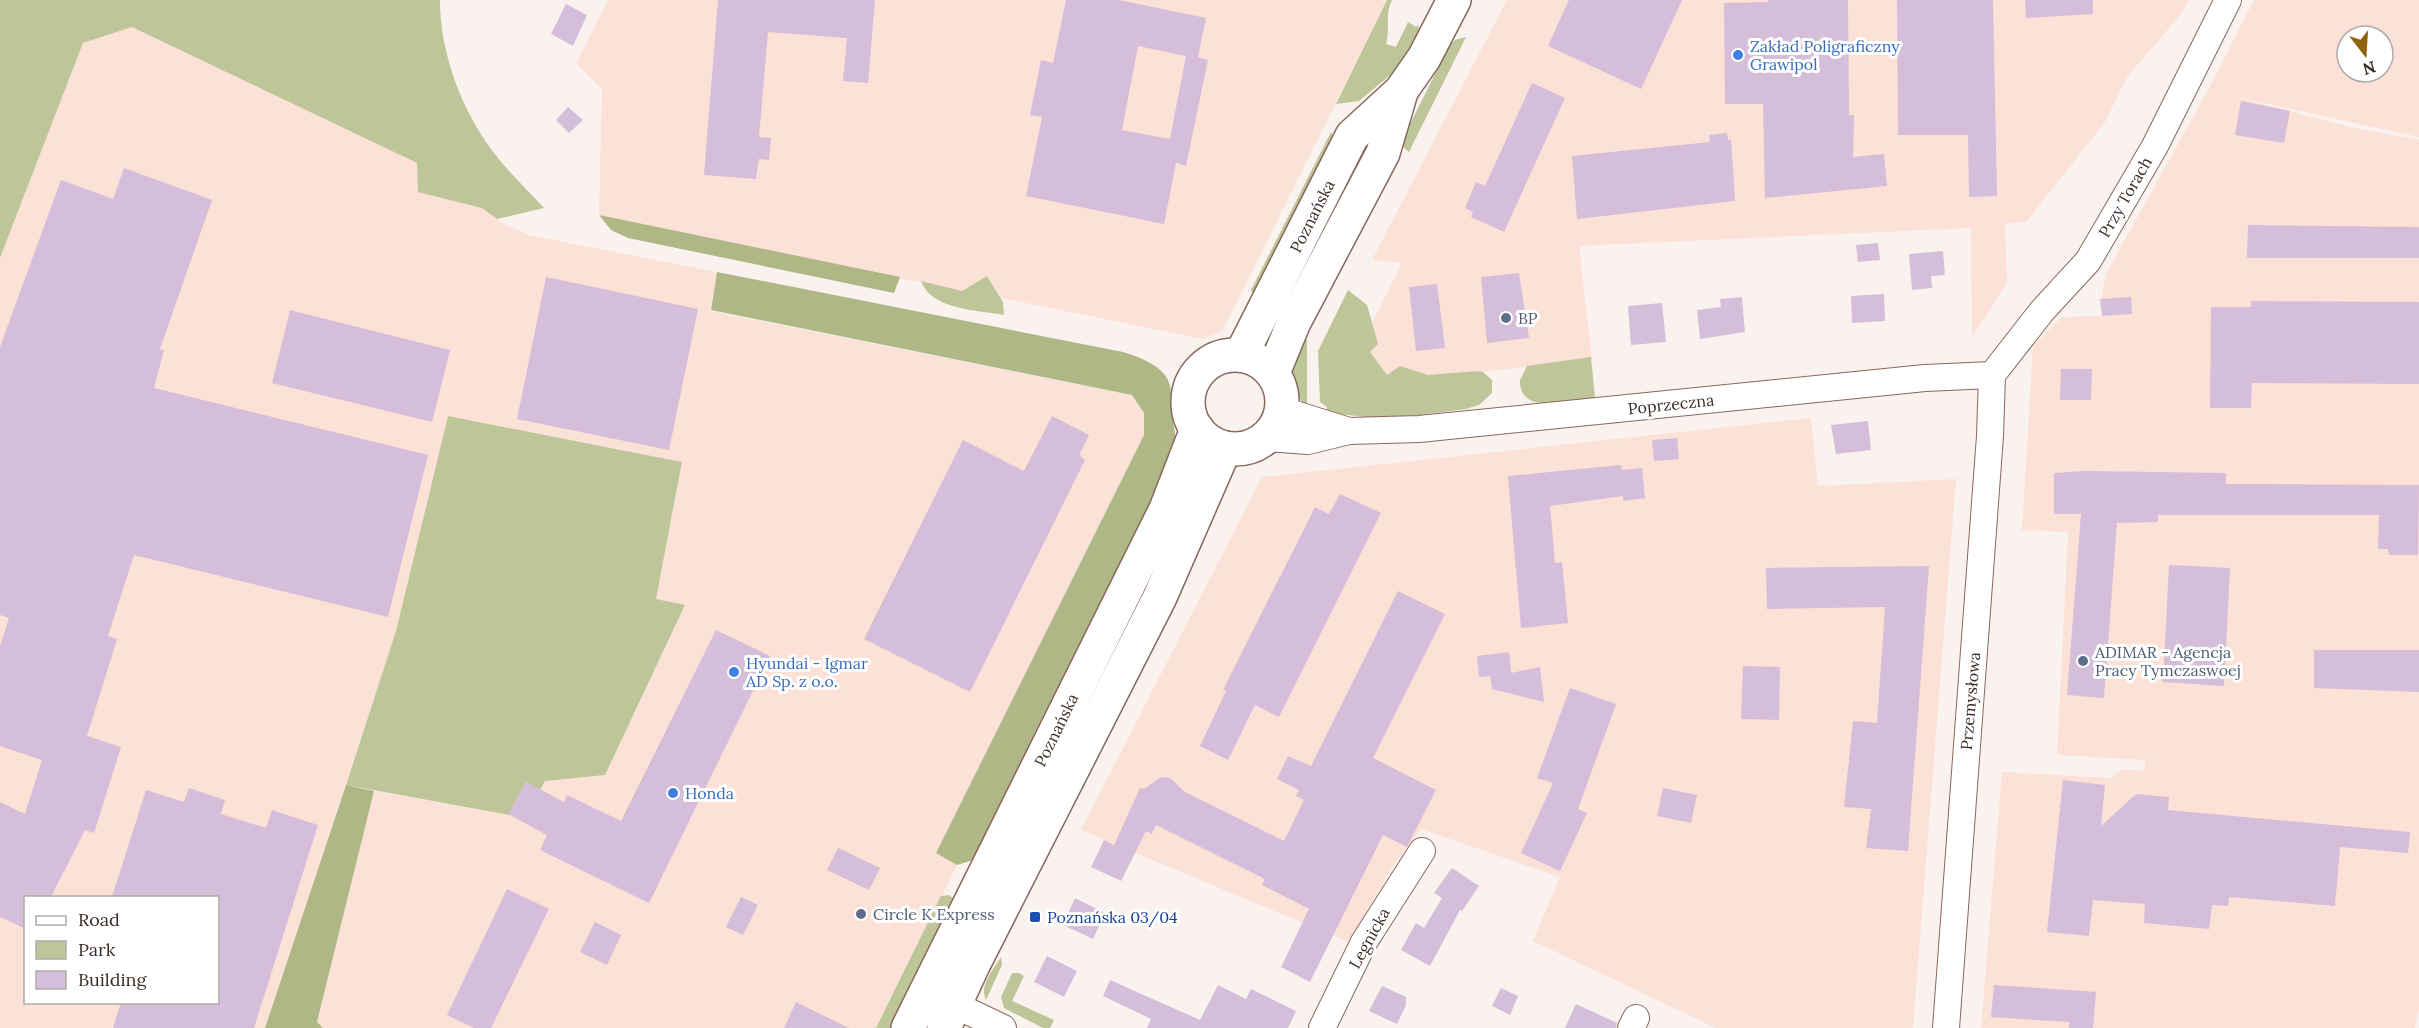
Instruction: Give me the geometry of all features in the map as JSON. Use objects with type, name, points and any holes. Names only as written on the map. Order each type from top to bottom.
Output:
[{"type":"main road","name":"Poznańska","points":[[1241,355],[1352,136],[1401,92],[1424,58],[1454,0]]},
{"type":"main road","name":"Poznańska","points":[[1273,373],[1294,322],[1383,153],[1401,92]]},
{"type":"main road","points":[[1241,355],[1258,361],[1273,373],[1279,385],[1282,411],[1276,426],[1266,438],[1253,446],[1225,448],[1209,441],[1197,429],[1188,402],[1197,375],[1209,363],[1224,357],[1241,355]]},
{"type":"main road","name":"Poznańska","points":[[908,1028],[1167,509],[1197,429]]},
{"type":"main road","name":"Poznańska","points":[[950,1017],[1160,597],[1225,448]]},
{"type":"street","name":"Przy Torach","points":[[1992,375],[2042,311],[2088,261],[2155,146],[2228,0]]},
{"type":"street","name":"Poprzeczna","points":[[1266,438],[1308,441],[1349,431],[1419,429],[1925,378],[1992,375]]},
{"type":"street","name":"Przemysłowa","points":[[1946,1028],[1990,436],[1992,375]]},
{"type":"street","name":"Poprzeczna","points":[[1282,411],[1349,431]]},
{"type":"street","name":"Legnicka","points":[[1322,1028],[1368,936],[1422,851]]},
{"type":"street","points":[[950,1017],[1003,1028]]},
{"type":"shaded area","points":[[608,0],[1387,0],[1222,331],[1202,339],[1001,298],[987,276],[962,291],[599,215],[602,89],[576,63]]},
{"type":"shaded area","points":[[1507,0],[2189,0],[2182,13],[2127,77],[2105,122],[2026,222],[2005,223],[2007,283],[1972,337],[1971,228],[1579,246],[1592,360],[1378,383],[1357,354],[1402,263],[1372,260]]},
{"type":"shaded area","points":[[2254,0],[2419,0],[2419,137],[2232,96],[2350,127],[2419,140],[2419,1009],[2415,1028],[1981,1028],[2002,772],[2111,778],[2123,769],[2145,771],[2145,760],[2057,755],[2068,532],[2022,530],[2033,346],[2062,317],[2102,316],[2101,299],[2107,272],[2208,90]]},
{"type":"shaded area","points":[[132,27],[417,163],[419,192],[483,208],[500,222],[529,235],[717,272],[710,311],[1132,395],[1144,413],[1144,435],[936,853],[957,865],[876,1028],[323,1028],[317,1023],[374,791],[509,815],[526,782],[605,775],[685,606],[656,599],[682,462],[448,416],[396,632],[265,1028],[0,1028],[0,258],[83,43]]},
{"type":"shaded area","points":[[1811,418],[1818,486],[1956,479],[1913,1028],[1716,1028],[1533,941],[1560,877],[1421,829],[1393,866],[1348,942],[1081,830],[1262,477]]},
{"type":"green space","points":[[0,0],[440,0],[447,56],[467,110],[492,151],[544,208],[497,219],[482,208],[418,192],[417,163],[132,27],[83,43],[0,258]]},
{"type":"green space","points":[[1387,0],[1392,0],[1388,12],[1386,44],[1396,47],[1408,22],[1416,27],[1418,25],[1422,40],[1400,67],[1359,101],[1336,104]]},
{"type":"green space","points":[[1466,37],[1409,152],[1400,144],[1449,46],[1455,40]]},
{"type":"green space","points":[[1331,132],[1333,136],[1255,297],[1251,290]]},
{"type":"green space","points":[[599,215],[900,277],[894,293],[628,238],[611,230]]},
{"type":"green space","points":[[717,272],[1123,352],[1151,363],[1167,379],[1171,389],[1175,434],[1173,460],[982,852],[970,861],[957,865],[936,853],[1144,435],[1144,413],[1132,395],[711,310]]},
{"type":"green space","points":[[987,276],[1003,302],[1004,315],[969,310],[945,303],[926,291],[921,281],[962,291]]},
{"type":"green space","points":[[1348,290],[1367,305],[1378,344],[1370,352],[1387,375],[1400,366],[1428,375],[1478,371],[1483,372],[1492,380],[1492,393],[1479,405],[1466,409],[1387,419],[1327,413],[1327,407],[1320,402],[1318,351]]},
{"type":"green space","points":[[1305,335],[1307,340],[1307,406],[1294,390],[1292,381],[1294,363]]},
{"type":"green space","points":[[1591,357],[1595,398],[1548,404],[1528,399],[1522,391],[1520,380],[1527,366]]},
{"type":"green space","points":[[448,416],[682,462],[656,599],[685,605],[605,775],[545,781],[540,790],[526,782],[509,815],[346,785],[396,631]]},
{"type":"green space","points":[[346,785],[374,791],[317,1022],[323,1028],[265,1028]]},
{"type":"green space","points":[[949,895],[954,899],[895,1028],[876,1028],[941,896]]},
{"type":"green space","points":[[1001,957],[1002,965],[986,1000],[984,989],[986,983]]},
{"type":"green space","points":[[1012,973],[1024,976],[1012,1001],[1054,1020],[1050,1028],[1043,1028],[1004,1008],[1001,997]]},
{"type":"building","points":[[718,0],[875,0],[868,83],[843,81],[847,38],[768,32],[759,137],[771,138],[769,160],[759,159],[756,179],[704,175]]},
{"type":"building","points":[[1066,0],[1119,0],[1206,18],[1198,57],[1208,60],[1186,166],[1176,163],[1164,224],[1026,196],[1042,117],[1030,115],[1041,60],[1053,63]],"holes":[[[1138,46],[1186,56],[1170,139],[1122,130]]]},
{"type":"building","points":[[1569,0],[1682,0],[1641,89],[1548,46]]},
{"type":"building","points":[[1768,0],[1848,0],[1849,115],[1854,115],[1853,157],[1884,154],[1887,186],[1765,198],[1763,104],[1725,104],[1724,3],[1768,2]]},
{"type":"building","points":[[1897,0],[1993,0],[1997,196],[1969,197],[1968,135],[1898,135]]},
{"type":"building","points":[[2025,0],[2093,0],[2093,14],[2026,18]]},
{"type":"building","points":[[566,4],[587,15],[573,46],[551,34]]},
{"type":"building","points":[[1532,83],[1565,98],[1504,232],[1471,217],[1473,212],[1465,208],[1476,182],[1485,186]]},
{"type":"building","points":[[2241,101],[2290,111],[2284,143],[2235,135]]},
{"type":"building","points":[[568,107],[583,120],[569,133],[556,120]]},
{"type":"building","points":[[1727,133],[1728,140],[1731,139],[1735,201],[1577,219],[1572,156],[1710,142],[1709,135]]},
{"type":"building","points":[[124,168],[212,200],[160,349],[164,350],[154,388],[428,455],[388,617],[134,555],[108,636],[117,639],[87,736],[121,747],[94,833],[85,830],[52,896],[24,896],[24,928],[0,917],[0,802],[25,814],[42,760],[0,746],[0,646],[9,618],[0,615],[0,347],[61,180],[113,199]]},
{"type":"building","points":[[2248,225],[2419,227],[2419,258],[2247,258]]},
{"type":"building","points":[[1878,243],[1880,260],[1858,262],[1856,245]]},
{"type":"building","points":[[1943,251],[1945,275],[1931,276],[1932,288],[1912,290],[1909,254]]},
{"type":"building","name":"BP","points":[[1519,273],[1529,338],[1487,343],[1481,277]]},
{"type":"building","points":[[546,277],[698,309],[669,450],[517,419]]},
{"type":"building","points":[[1437,284],[1445,348],[1416,351],[1409,287]]},
{"type":"building","points":[[1884,294],[1885,321],[1852,323],[1851,296]]},
{"type":"building","points":[[1742,297],[1745,332],[1700,339],[1697,310],[1721,307],[1720,299]]},
{"type":"building","points":[[2131,297],[2132,314],[2102,316],[2100,299]]},
{"type":"building","points":[[2251,301],[2419,302],[2419,384],[2252,383],[2251,408],[2210,408],[2211,307],[2251,307]]},
{"type":"building","points":[[1662,303],[1666,342],[1631,345],[1628,306]]},
{"type":"building","points":[[290,310],[450,350],[432,422],[272,383]]},
{"type":"building","points":[[2061,369],[2092,369],[2091,400],[2060,400]]},
{"type":"building","points":[[1052,416],[1089,435],[1080,453],[1085,460],[970,692],[864,639],[963,440],[1024,471]]},
{"type":"building","points":[[1868,421],[1871,450],[1836,454],[1831,425]]},
{"type":"building","points":[[1677,438],[1679,459],[1654,461],[1652,440]]},
{"type":"building","points":[[1621,465],[1622,470],[1642,468],[1645,498],[1623,501],[1623,496],[1550,506],[1555,563],[1562,562],[1568,623],[1521,628],[1508,476]]},
{"type":"building","points":[[2086,471],[2226,473],[2226,484],[2419,485],[2418,555],[2389,555],[2388,549],[2378,549],[2379,515],[2158,515],[2158,522],[2117,523],[2104,698],[2067,695],[2081,514],[2054,514],[2054,473]]},
{"type":"building","points":[[1340,494],[1381,513],[1279,717],[1255,705],[1228,760],[1200,746],[1226,691],[1223,690],[1315,507],[1329,514]]},
{"type":"building","points":[[2169,565],[2230,568],[2224,686],[2163,682]]},
{"type":"building","points":[[1929,566],[1908,851],[1866,848],[1871,809],[1844,807],[1853,721],[1877,723],[1885,607],[1767,609],[1766,568]]},
{"type":"building","points":[[1398,591],[1445,614],[1373,758],[1436,790],[1407,847],[1383,835],[1310,982],[1281,967],[1309,909],[1262,885],[1265,879],[1156,825],[1152,834],[1146,831],[1121,881],[1091,867],[1104,840],[1114,845],[1140,788],[1144,789],[1161,777],[1170,778],[1185,792],[1284,841],[1304,800],[1296,796],[1299,790],[1277,779],[1288,756],[1311,766]]},
{"type":"building","points":[[716,630],[770,656],[649,903],[540,850],[547,835],[508,814],[526,782],[564,802],[567,795],[621,821]]},
{"type":"building","points":[[2314,650],[2419,650],[2419,692],[2314,688]]},
{"type":"building","points":[[1509,652],[1511,673],[1540,667],[1544,702],[1492,689],[1490,676],[1479,677],[1477,656]]},
{"type":"building","points":[[1743,666],[1780,667],[1779,720],[1741,719]]},
{"type":"building","points":[[1570,688],[1616,704],[1578,809],[1587,813],[1560,871],[1521,853],[1553,783],[1537,778]]},
{"type":"building","points":[[2063,780],[2105,785],[2101,826],[2136,794],[2169,797],[2168,810],[2410,832],[2408,853],[2340,847],[2335,906],[2229,897],[2228,906],[2212,905],[2209,929],[2144,923],[2145,904],[2093,900],[2089,936],[2047,932]]},
{"type":"building","points":[[189,788],[225,800],[221,814],[266,828],[272,810],[318,825],[254,1028],[113,1028],[120,1004],[219,1004],[219,896],[112,896],[146,790],[184,802]]},
{"type":"building","points":[[1663,788],[1697,795],[1691,823],[1657,816]]},
{"type":"building","points":[[838,848],[880,868],[869,890],[827,870]]},
{"type":"building","points":[[1452,868],[1479,886],[1462,911],[1460,910],[1430,966],[1401,950],[1416,923],[1424,928],[1442,898],[1434,893]]},
{"type":"building","points":[[507,889],[549,909],[491,1028],[474,1028],[447,1015]]},
{"type":"building","points":[[741,897],[758,905],[743,935],[726,927]]},
{"type":"building","points":[[1075,898],[1105,913],[1093,939],[1063,925]]},
{"type":"building","points":[[595,922],[621,935],[607,965],[580,952]]},
{"type":"building","points":[[1047,956],[1077,971],[1064,997],[1034,982]]},
{"type":"building","points":[[1110,980],[1200,1020],[1218,985],[1246,999],[1251,989],[1296,1011],[1288,1028],[1147,1028],[1151,1019],[1103,996]]},
{"type":"building","points":[[1994,985],[2096,992],[2093,1028],[2069,1028],[2069,1022],[1991,1017]]},
{"type":"building","points":[[1382,986],[1406,997],[1406,1005],[1397,1024],[1369,1011]]},
{"type":"building","points":[[1501,988],[1518,996],[1510,1015],[1492,1006]]},
{"type":"building","points":[[796,1002],[849,1028],[784,1028]]},
{"type":"building","points":[[1576,1004],[1617,1023],[1616,1028],[1565,1028]]},
{"type":"place","name":"Zakład Poligraficzny Grawipol","points":[[1738,55]]},
{"type":"place","name":"BP","points":[[1506,318]]},
{"type":"place","name":"ADIMAR - Agencja Pracy Tymczaswoej","points":[[2083,661]]},
{"type":"place","name":"Hyundai - Igmar AD Sp. z o.o.","points":[[734,672]]},
{"type":"place","name":"Honda","points":[[673,793]]},
{"type":"place","name":"Circle K Express","points":[[861,914]]},
{"type":"place","name":"Poznańska 03/04","points":[[1035,917]]}]
